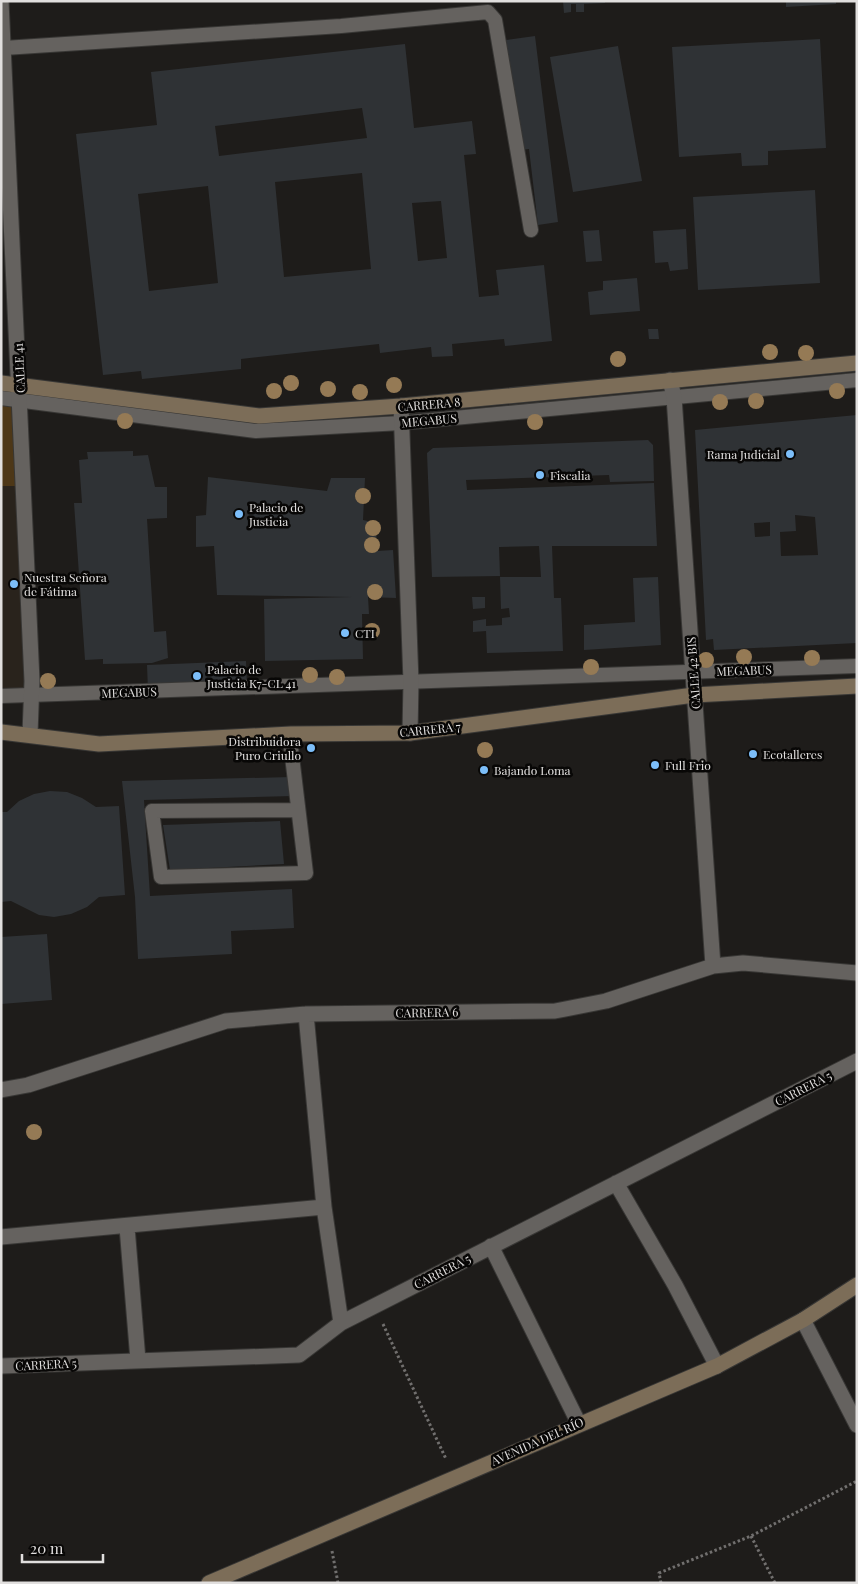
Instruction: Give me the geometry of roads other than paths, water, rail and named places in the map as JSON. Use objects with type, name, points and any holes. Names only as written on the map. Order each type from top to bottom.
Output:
[{"type":"main road","name":"CARRERA 8","points":[[1,384],[20,394],[259,416],[401,406],[857,363]]},
{"type":"main road","name":"CARRERA 7","points":[[1,732],[30,734],[99,744],[292,734],[410,733],[694,695],[857,686]]},
{"type":"main road","name":"AVENIDA DEL RÍO","points":[[209,1583],[717,1366],[803,1320],[857,1285]]},
{"type":"street","name":"CALLE 41","points":[[1,1],[32,695],[30,734]]},
{"type":"street","name":"CALLE 42 BIS","points":[[670,380],[674,398],[713,966]]},
{"type":"street","points":[[401,406],[411,682],[410,733]]},
{"type":"street","name":"CARRERA 6","points":[[1,1090],[28,1085],[226,1022],[306,1014],[555,1011],[606,1001],[713,966],[743,963],[857,973]]},
{"type":"street","points":[[306,1014],[324,1207],[341,1322]]},
{"type":"street","name":"CARRERA 5","points":[[1,1366],[299,1356],[341,1322],[857,1061]]},
{"type":"street","points":[[616,1183],[675,1286],[717,1366]]},
{"type":"street","points":[[1,1237],[127,1227],[324,1207]]},
{"type":"street","points":[[127,1227],[138,1360]]},
{"type":"street","points":[[491,1246],[578,1424]]},
{"type":"street","points":[[803,1320],[857,1425]]},
{"type":"lane","points":[[4,48],[341,26],[488,12],[496,20],[531,230]]},
{"type":"lane","name":"MEGABUS","points":[[1,398],[20,394],[256,431],[401,423],[857,380]]},
{"type":"lane","name":"MEGABUS","points":[[1,696],[857,666]]},
{"type":"lane","points":[[292,734],[291,748],[306,873],[161,877],[152,811],[298,810]]},
{"type":"place","name":"Rama Judicial","points":[[790,454]]},
{"type":"place","name":"Fiscalia","points":[[540,475]]},
{"type":"place","name":"Palacio de Justicia","points":[[239,514]]},
{"type":"place","name":"Nuestra Señora de Fátima","points":[[14,584]]},
{"type":"place","name":"CTI","points":[[345,633]]},
{"type":"place","name":"Palacio de Justicia K7-CL 41","points":[[197,676]]},
{"type":"place","name":"Distribuidora Puro Criullo","points":[[311,748]]},
{"type":"place","name":"Ecotalleres","points":[[753,754]]},
{"type":"place","name":"Full Frio","points":[[655,765]]},
{"type":"place","name":"Bajando Loma","points":[[484,770]]}]
